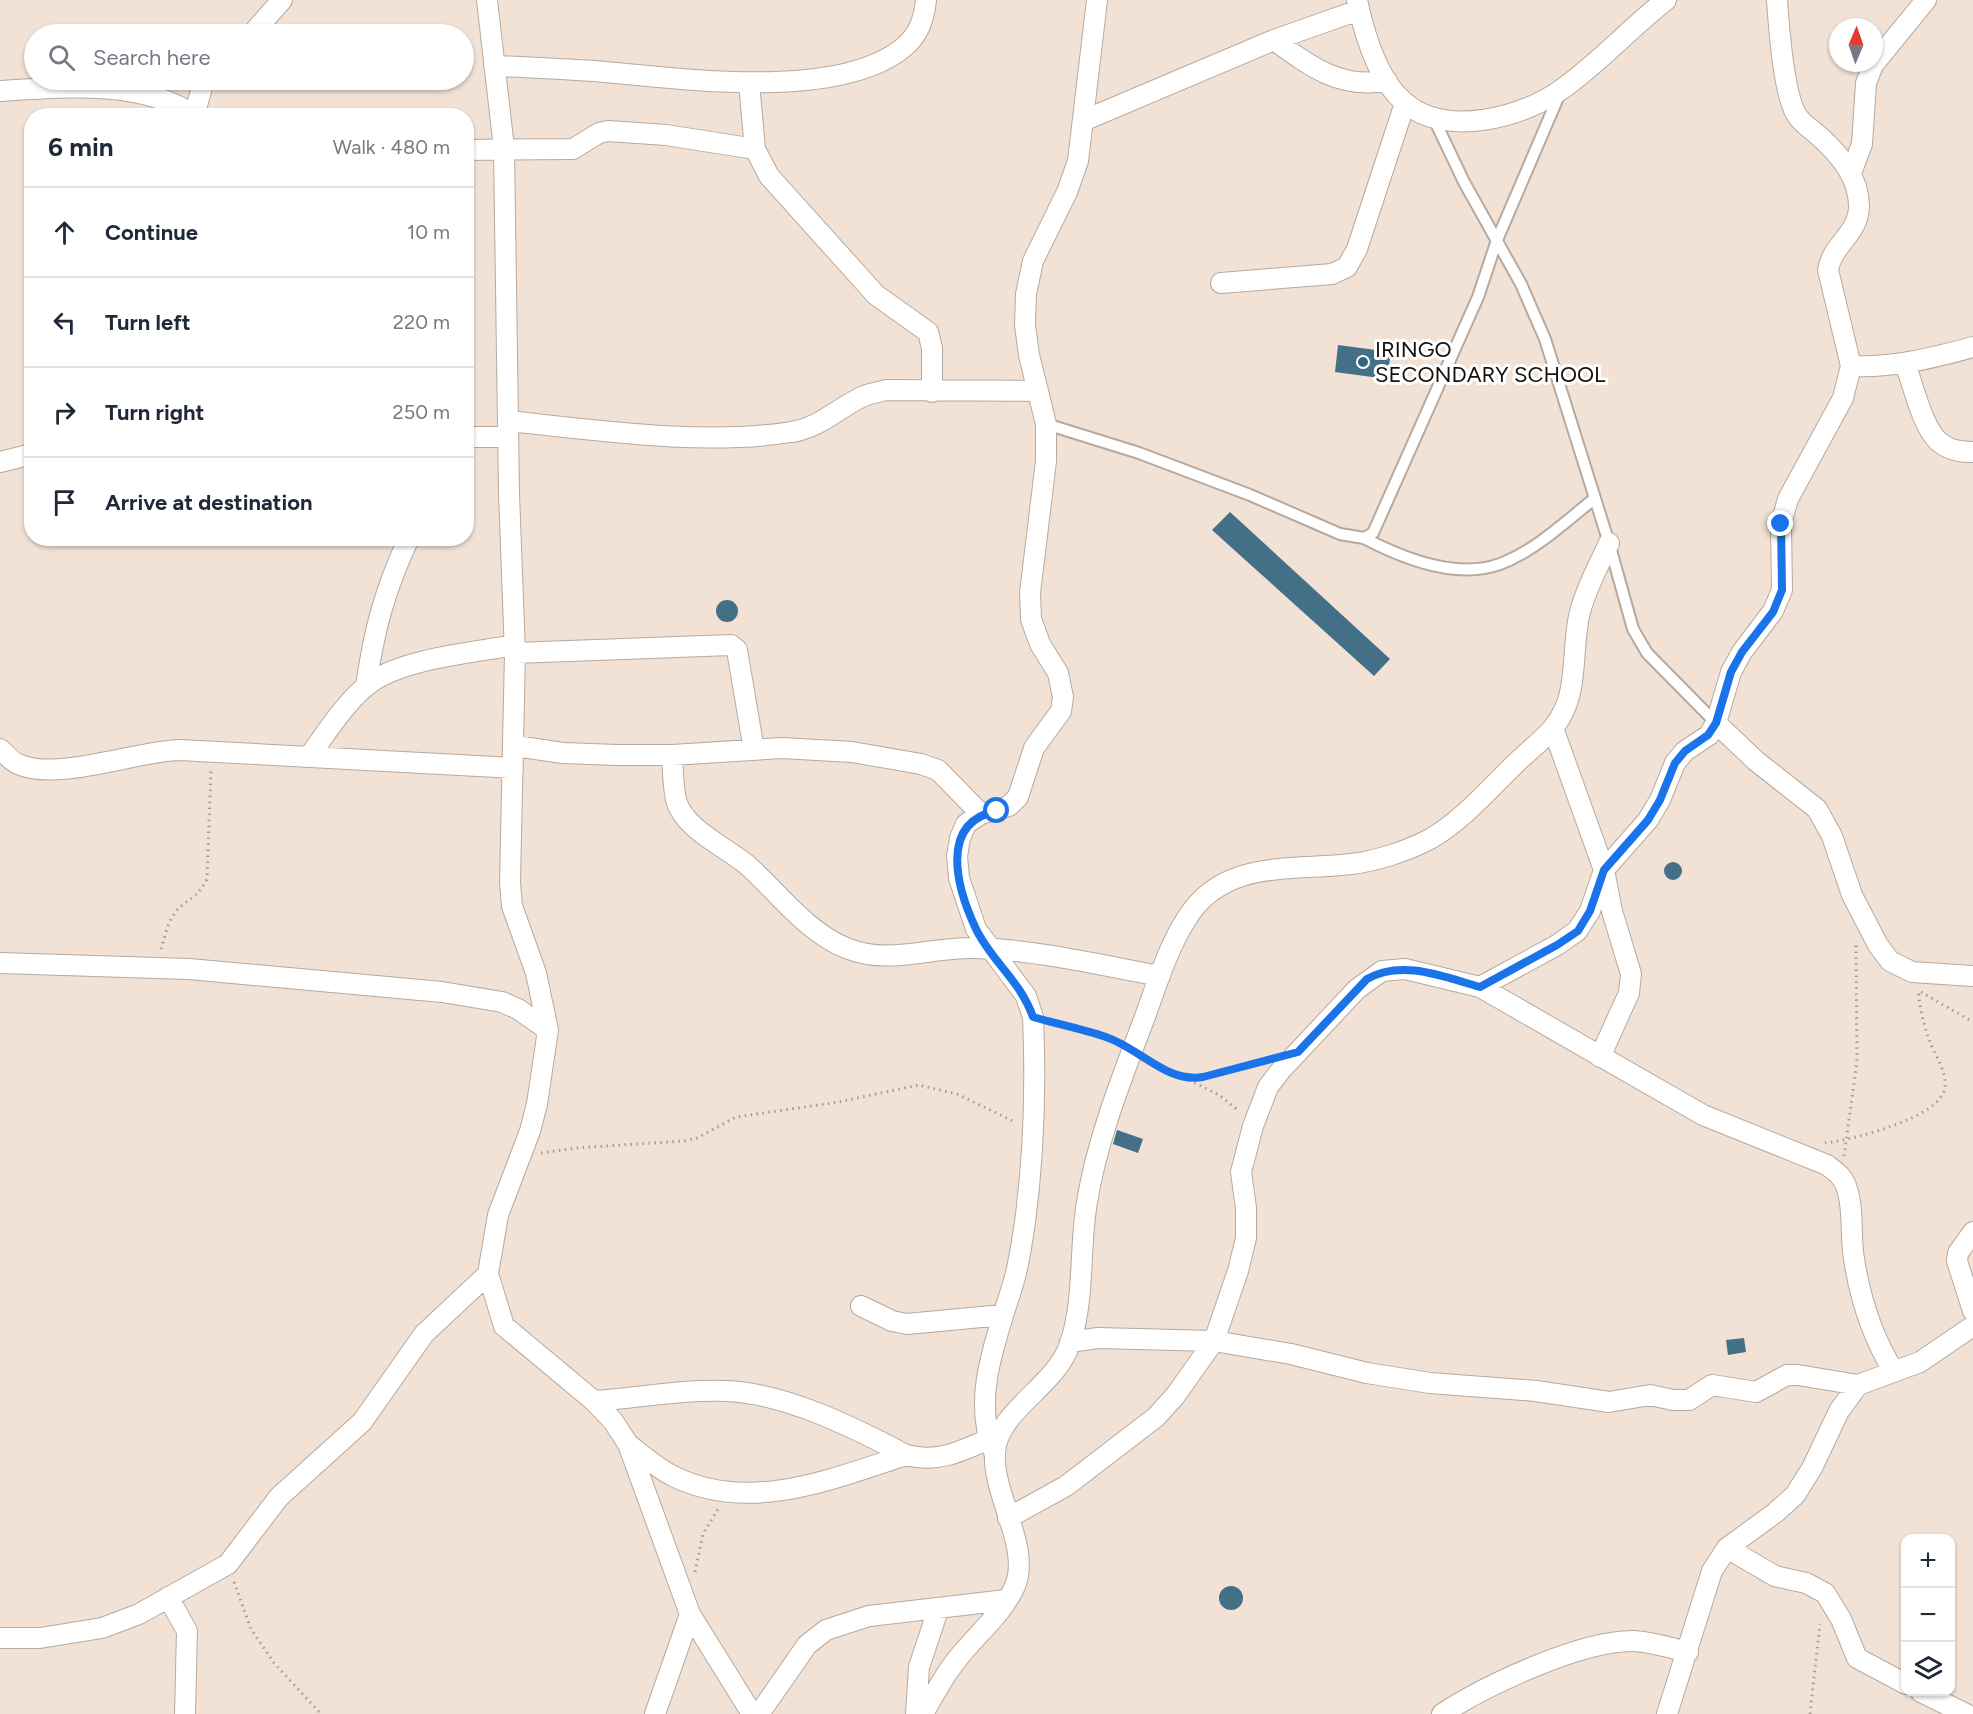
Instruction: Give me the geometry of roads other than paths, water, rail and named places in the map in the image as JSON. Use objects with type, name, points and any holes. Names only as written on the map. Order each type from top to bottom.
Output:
[{"type":"street","points":[[261,24],[282,0]]},
{"type":"street","points":[[487,0],[504,148],[508,429],[515,649],[509,858],[512,906],[536,973],[548,1030],[537,1104],[521,1156],[498,1215],[488,1274],[504,1326],[594,1401],[613,1420],[628,1444],[690,1614],[753,1714]]},
{"type":"street","points":[[494,66],[749,82],[847,73],[879,63],[903,48],[916,35],[924,18],[926,0]]},
{"type":"street","points":[[923,1714],[951,1668],[983,1632],[1006,1600],[1015,1585],[1019,1567],[985,1423],[985,1398],[991,1356],[1014,1281],[1025,1224],[1033,1131],[1033,1017],[1026,996],[988,948],[968,908],[959,878],[957,856],[960,838],[966,824],[981,814],[1009,806],[1018,797],[1034,748],[1061,711],[1064,697],[1058,673],[1040,644],[1031,619],[1030,593],[1046,461],[1046,424],[1037,391],[1025,325],[1026,294],[1033,261],[1067,192],[1078,161],[1085,120],[1096,0]]},
{"type":"street","points":[[1085,120],[1358,5],[1387,81],[1404,103],[1434,119],[1472,121],[1517,114],[1562,90],[1666,0]]},
{"type":"street","points":[[1480,987],[1549,950],[1578,931],[1590,911],[1604,870],[1648,820],[1660,800],[1675,763],[1685,751],[1708,735],[1716,723],[1731,672],[1742,652],[1773,612],[1782,590],[1781,524],[1788,500],[1843,398],[1851,366],[1828,270],[1830,259],[1858,222],[1858,193],[1851,173],[1839,157],[1794,111],[1780,34],[1778,0]]},
{"type":"street","points":[[1851,173],[1862,144],[1866,83],[1873,65],[1926,0]]},
{"type":"street","points":[[1274,40],[1302,60],[1350,83],[1367,84],[1387,81]]},
{"type":"street","points":[[749,82],[755,149],[769,176],[876,295],[928,332],[932,348],[932,392]]},
{"type":"street","points":[[0,91],[37,90]]},
{"type":"street","points":[[92,90],[145,93],[177,103],[184,108]]},
{"type":"street","points":[[196,108],[201,90]]},
{"type":"street","points":[[1221,283],[1332,274],[1347,267],[1357,249],[1377,194],[1404,103]]},
{"type":"street","points":[[474,150],[573,149],[599,133],[608,132],[666,135],[755,149]]},
{"type":"street","points":[[1851,366],[1874,367],[1905,363],[1973,347]]},
{"type":"street","points":[[1905,363],[1928,426],[1940,444],[1957,452],[1973,452]]},
{"type":"street","points":[[474,435],[508,429],[750,435],[792,432],[818,424],[865,395],[886,390],[1037,391]]},
{"type":"street","points":[[0,462],[24,456]]},
{"type":"street","points":[[594,1401],[696,1391],[728,1391],[755,1395],[829,1418],[906,1455],[935,1459],[992,1446],[1006,1419],[1052,1374],[1070,1342],[1080,1295],[1086,1204],[1098,1152],[1160,976],[1188,917],[1205,896],[1248,873],[1278,867],[1354,864],[1389,856],[1431,838],[1469,809],[1553,728],[1564,712],[1572,688],[1580,610],[1609,543]]},
{"type":"street","points":[[366,686],[373,634],[382,603],[407,546]]},
{"type":"street","points":[[310,755],[351,699],[366,686],[378,676],[416,664],[515,649],[731,645],[737,650],[754,750]]},
{"type":"street","points":[[1716,723],[1756,761],[1817,809],[1832,836],[1852,895],[1884,953],[1898,967],[1934,974],[1973,976]]},
{"type":"street","points":[[1553,728],[1604,870],[1612,910],[1631,974],[1629,993],[1600,1057]]},
{"type":"street","points":[[514,746],[563,753],[672,755],[814,749],[921,764],[938,770],[981,814]]},
{"type":"street","points":[[0,749],[16,763],[29,768],[80,766],[158,750],[310,755],[513,768]]},
{"type":"street","points":[[672,755],[677,802],[684,815],[748,865],[791,909],[823,935],[846,948],[876,955],[903,956],[956,948],[988,948],[1160,976]]},
{"type":"street","points":[[0,963],[189,969],[483,998],[519,1008],[548,1030]]},
{"type":"street","points":[[1008,1518],[1066,1486],[1156,1417],[1214,1341],[1238,1271],[1245,1238],[1246,1209],[1241,1172],[1253,1126],[1268,1087],[1281,1070],[1367,979],[1382,971],[1405,969],[1480,987],[1703,1115],[1827,1165],[1841,1175],[1848,1190],[1854,1258],[1861,1294],[1874,1333],[1894,1372]]},
{"type":"street","points":[[1973,1232],[1958,1253],[1957,1262],[1973,1311]]},
{"type":"street","points":[[0,1638],[40,1638],[102,1628],[139,1614],[228,1564],[279,1497],[362,1422],[424,1334],[488,1274]]},
{"type":"street","points":[[861,1306],[892,1321],[907,1324],[1003,1315]]},
{"type":"street","points":[[1070,1342],[1098,1338],[1214,1341],[1291,1353],[1367,1373],[1430,1383],[1536,1391],[1609,1402],[1650,1395],[1673,1400],[1689,1400],[1712,1385],[1756,1392],[1787,1375],[1810,1376],[1858,1385],[1894,1372],[1940,1350],[1973,1326]]},
{"type":"street","points":[[1667,1714],[1712,1571],[1727,1548],[1776,1513],[1795,1494],[1812,1468],[1839,1411],[1858,1385]]},
{"type":"street","points":[[628,1444],[672,1476],[701,1488],[727,1492],[762,1493],[796,1489],[906,1455]]},
{"type":"street","points":[[1727,1548],[1775,1576],[1806,1583],[1825,1593],[1842,1619],[1857,1658],[1901,1682]]},
{"type":"street","points":[[168,1598],[187,1631],[185,1714]]},
{"type":"street","points":[[759,1714],[807,1645],[826,1630],[869,1616],[938,1610],[1006,1600]]},
{"type":"street","points":[[916,1714],[919,1667],[938,1610]]},
{"type":"street","points":[[655,1714],[690,1614]]},
{"type":"street","points":[[1442,1714],[1504,1679],[1608,1644],[1633,1641],[1688,1652]]},
{"type":"street","points":[[1929,1696],[1966,1714]]},
{"type":"lane","points":[[1364,538],[1373,533],[1381,518],[1478,297],[1497,240],[1562,90]]},
{"type":"lane","points":[[1434,119],[1464,182],[1521,284],[1545,339],[1609,543],[1633,629],[1647,653],[1716,723]]},
{"type":"lane","points":[[1046,424],[1139,453],[1250,495],[1340,534],[1364,538],[1393,553],[1427,564],[1466,568],[1498,565],[1528,550],[1594,499]]},
{"type":"place","name":"IRINGO SECONDARY SCHOOL","points":[[1363,362]]}]
